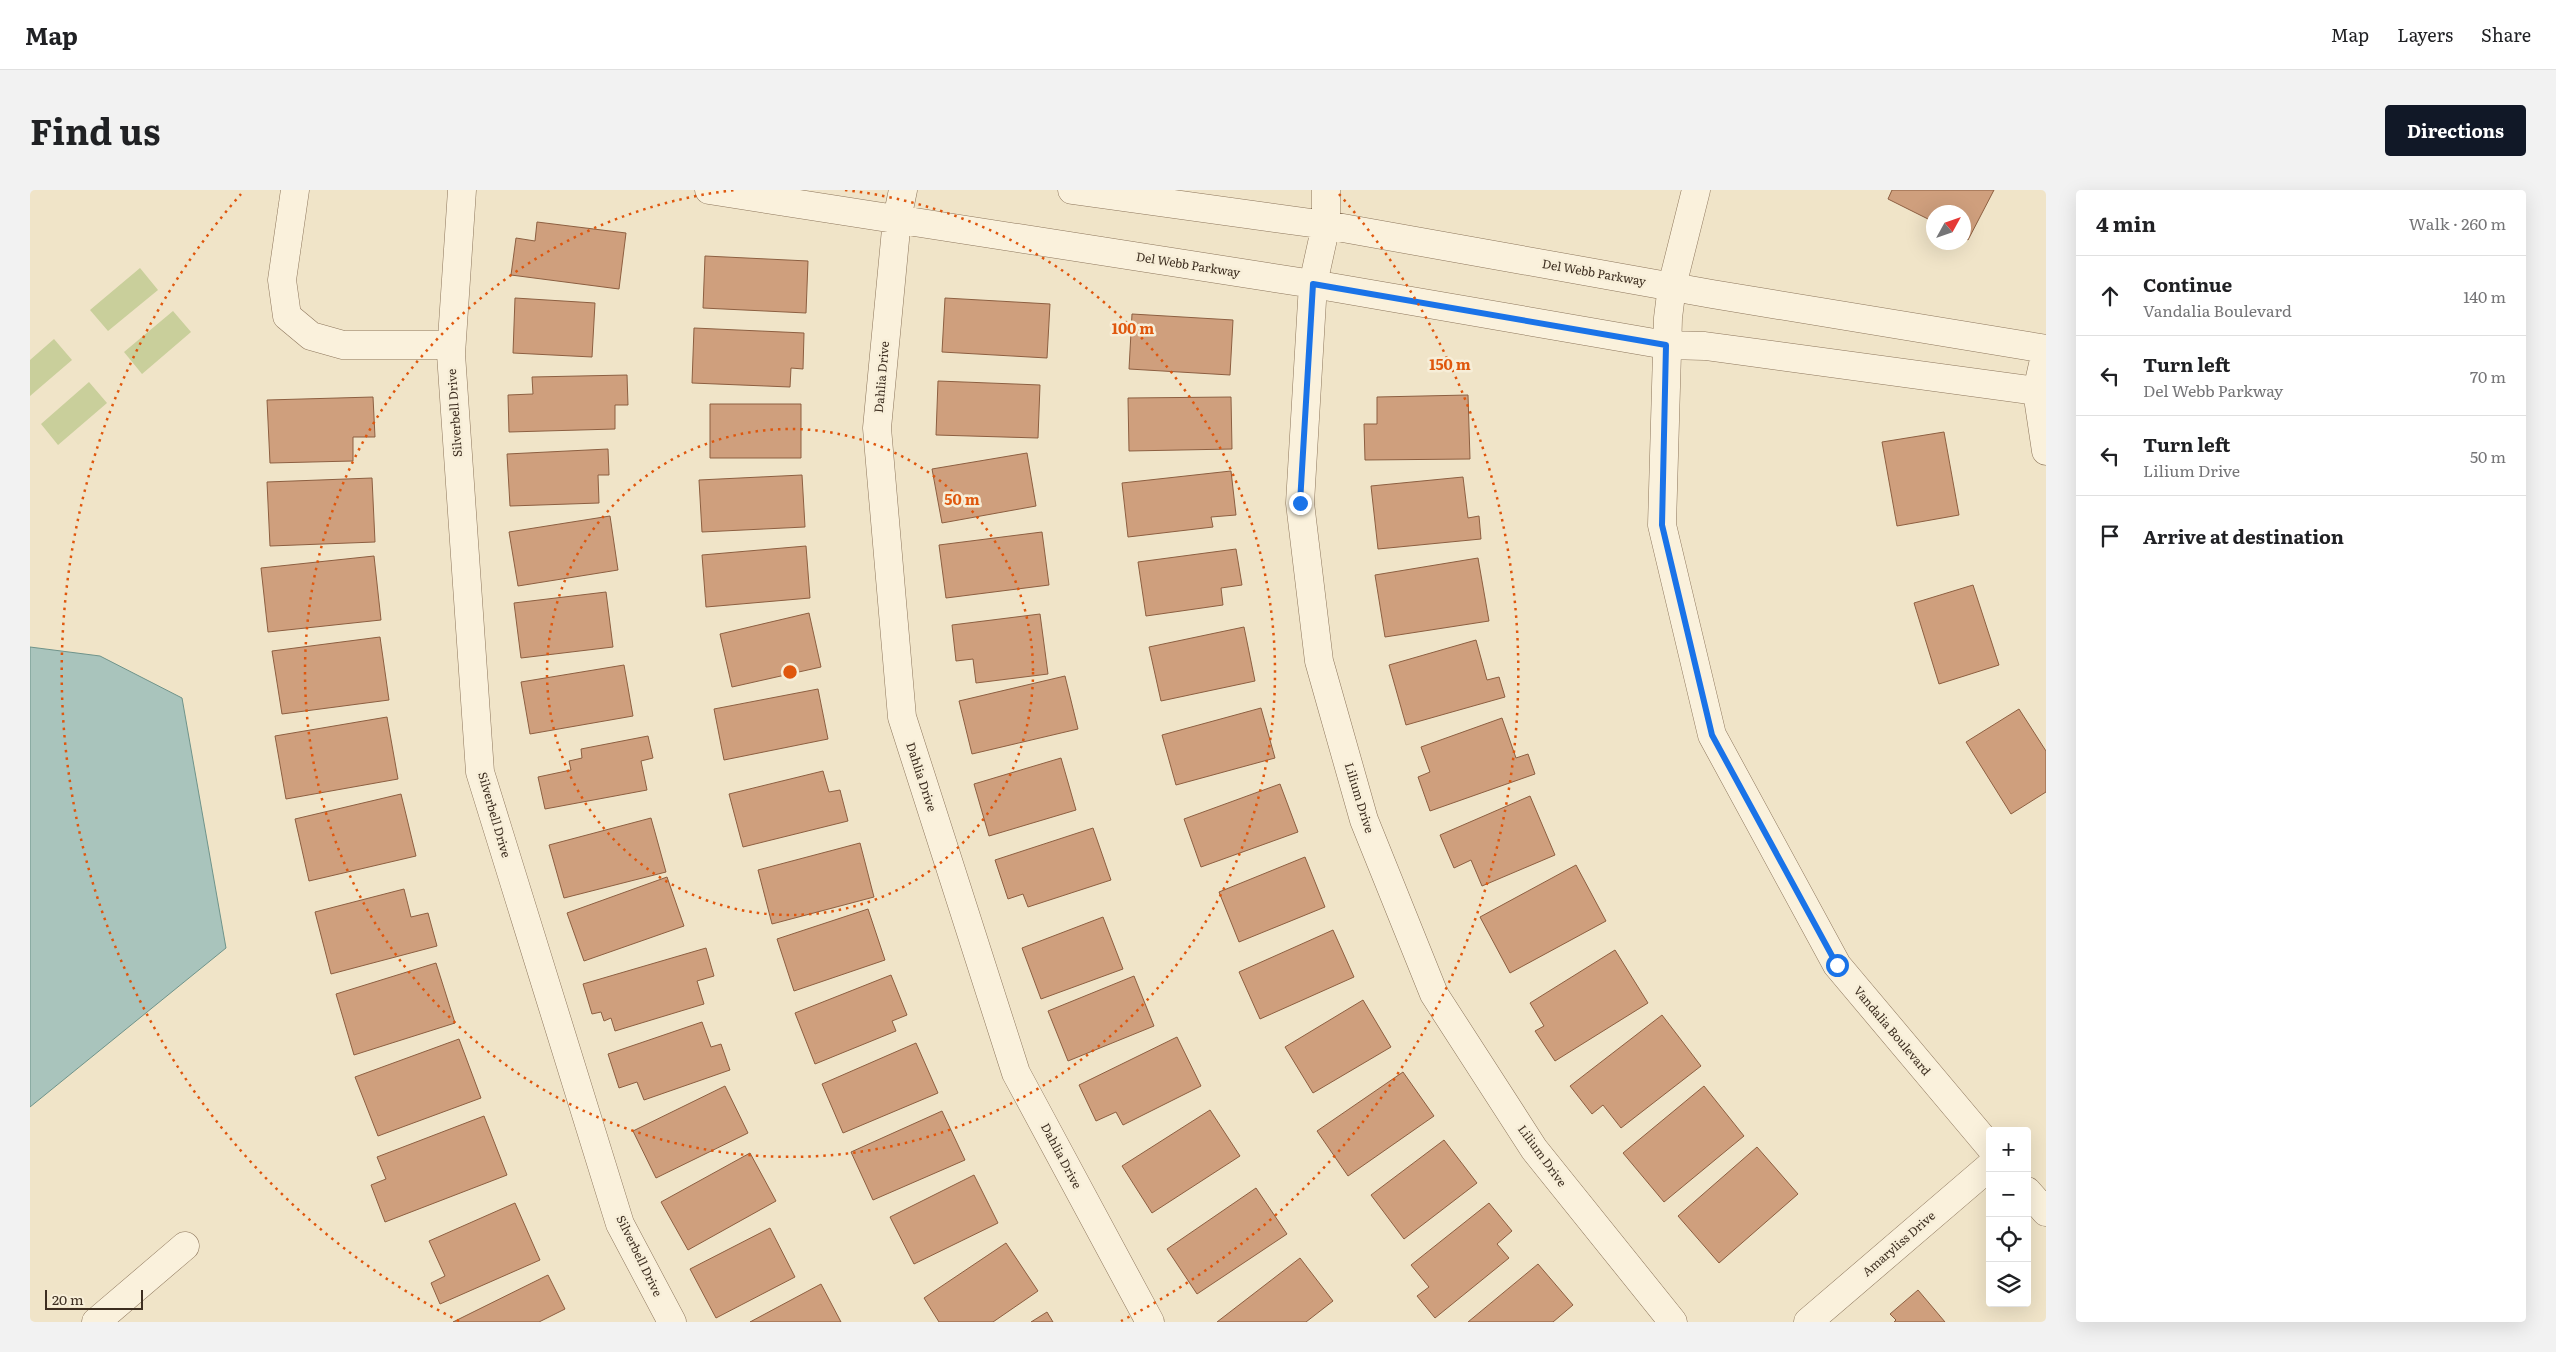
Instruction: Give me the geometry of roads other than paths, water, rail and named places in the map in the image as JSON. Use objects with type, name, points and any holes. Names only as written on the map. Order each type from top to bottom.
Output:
[{"type":"street","points":[[295,190],[282,280],[287,316],[311,336],[343,345],[451,345]]},
{"type":"street","name":"Silverbell Drive","points":[[462,190],[451,345],[480,772],[620,1224],[672,1322]]},
{"type":"street","name":"Del Webb Parkway","points":[[709,190],[1313,284],[1666,345],[1705,346],[2037,391]]},
{"type":"street","name":"Dahlia Drive","points":[[903,190],[897,220],[877,428],[902,717],[1016,1073],[1150,1322]]},
{"type":"street","name":"Del Webb Parkway","points":[[1072,190],[1326,224],[2046,350]]},
{"type":"street","name":"Lilium Drive","points":[[1326,190],[1326,224],[1313,284],[1300,503],[1319,661],[1364,820],[1434,994],[1534,1149],[1673,1322]]},
{"type":"street","name":"Vandalia Boulevard","points":[[1696,190],[1672,286],[1666,345],[1662,525],[1712,735],[1837,965],[1986,1142]]},
{"type":"street","points":[[2046,350],[2037,391],[2046,450]]},
{"type":"street","name":"Amaryliss Drive","points":[[1808,1322],[1986,1169]]},
{"type":"street","points":[[2031,1195],[2046,1212]]},
{"type":"street","points":[[96,1322],[185,1246]]},
{"type":"water","points":[[30,647],[100,656],[182,698],[226,948],[30,1107]]}]
